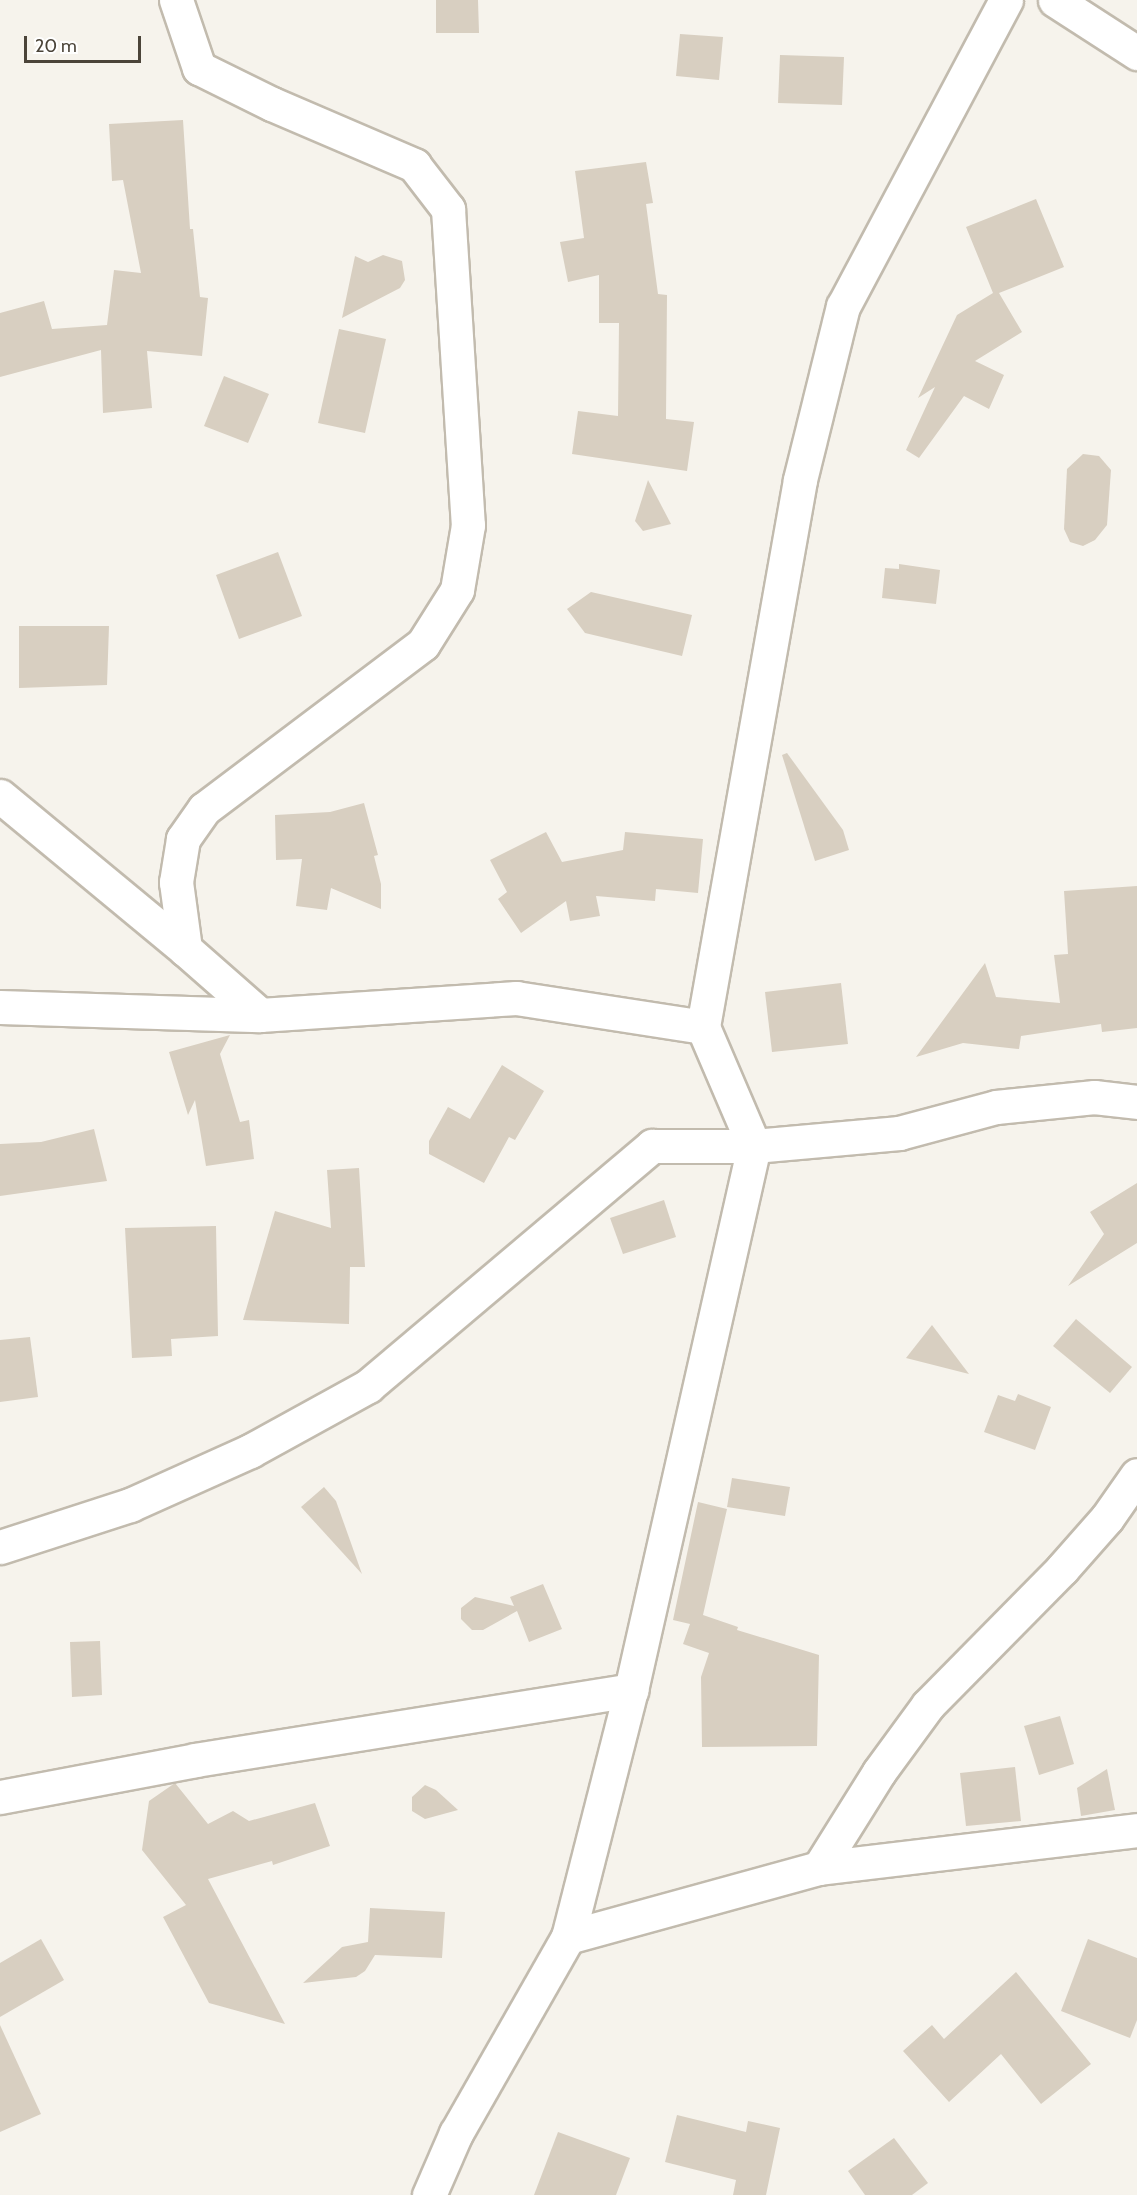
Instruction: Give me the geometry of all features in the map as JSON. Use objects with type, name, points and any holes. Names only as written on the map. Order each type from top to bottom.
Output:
[{"type":"street","points":[[176,0],[199,68],[272,104],[414,165],[448,209],[468,525],[457,590],[423,644],[204,809],[183,839],[176,882],[185,949]]},
{"type":"street","points":[[429,2195],[456,2133],[568,1938],[632,1690],[754,1146],[703,1027],[800,480],[843,306],[1006,0]]},
{"type":"street","points":[[1054,0],[1137,53]]},
{"type":"street","points":[[0,796],[185,949],[260,1015]]},
{"type":"street","points":[[0,1007],[260,1015],[516,998],[703,1027]]},
{"type":"street","points":[[0,1546],[130,1505],[250,1451],[368,1386],[652,1146],[754,1146],[899,1133],[996,1107],[1094,1097],[1137,1102]]},
{"type":"street","points":[[819,1868],[879,1772],[928,1706],[1062,1569],[1107,1518],[1137,1475]]},
{"type":"street","points":[[0,1797],[195,1760],[632,1690]]},
{"type":"street","points":[[568,1938],[819,1868],[1137,1830]]},
{"type":"building","points":[[436,0],[478,0],[479,33],[436,33]]},
{"type":"building","points":[[680,34],[723,37],[719,80],[676,76]]},
{"type":"building","points":[[780,55],[844,57],[842,105],[778,103]]},
{"type":"building","points":[[183,120],[190,229],[193,229],[200,297],[208,298],[202,356],[147,351],[152,408],[103,413],[101,350],[0,377],[0,313],[44,301],[52,329],[107,325],[114,270],[141,273],[123,180],[112,181],[109,124]]},
{"type":"building","points":[[646,162],[653,203],[646,204],[658,294],[667,295],[666,419],[694,422],[687,471],[572,454],[578,411],[618,416],[619,323],[599,323],[599,275],[568,282],[560,242],[584,238],[575,171]]},
{"type":"building","points":[[1036,199],[1064,267],[999,293],[1022,332],[975,361],[1004,375],[989,409],[964,396],[919,458],[906,450],[935,387],[918,398],[957,315],[993,293],[966,227]]},
{"type":"building","points":[[383,255],[402,261],[405,280],[400,288],[342,318],[355,256],[368,262]]},
{"type":"building","points":[[339,329],[386,339],[365,433],[318,423]]},
{"type":"building","points":[[224,376],[269,394],[248,443],[204,426]]},
{"type":"building","points":[[1083,454],[1099,456],[1111,470],[1107,525],[1095,540],[1083,546],[1070,542],[1064,529],[1067,469]]},
{"type":"building","points":[[648,480],[671,524],[643,531],[635,521]]},
{"type":"building","points":[[278,552],[302,616],[239,639],[216,575]]},
{"type":"building","points":[[899,564],[940,570],[936,604],[882,598],[885,568],[899,569]]},
{"type":"building","points":[[591,592],[692,615],[682,656],[585,633],[567,609]]},
{"type":"building","points":[[19,626],[109,626],[107,685],[19,688]]},
{"type":"building","points":[[787,753],[843,830],[849,850],[815,861],[782,755]]},
{"type":"building","points":[[364,803],[378,855],[374,856],[381,884],[381,909],[331,888],[327,910],[296,906],[302,859],[276,860],[275,815],[330,812]]},
{"type":"building","points":[[546,832],[562,862],[623,850],[625,832],[703,839],[698,893],[656,889],[655,901],[596,896],[600,916],[570,921],[566,901],[521,933],[498,899],[507,892],[490,860]]},
{"type":"building","points":[[1137,886],[1137,1028],[1102,1032],[1101,1024],[1021,1036],[1019,1049],[963,1043],[916,1057],[985,963],[996,997],[1060,1003],[1054,955],[1068,954],[1064,891]]},
{"type":"building","points":[[841,983],[848,1044],[772,1052],[765,992]]},
{"type":"building","points":[[230,1035],[220,1054],[240,1122],[249,1120],[254,1159],[206,1166],[195,1100],[188,1115],[169,1052]]},
{"type":"building","points":[[502,1065],[544,1091],[515,1140],[509,1137],[484,1183],[429,1154],[429,1141],[448,1107],[470,1119]]},
{"type":"building","points":[[94,1129],[107,1181],[0,1196],[0,1144],[41,1142]]},
{"type":"building","points":[[359,1168],[365,1267],[350,1267],[349,1324],[243,1320],[275,1211],[331,1228],[327,1170]]},
{"type":"building","points":[[1137,1183],[1137,1243],[1068,1286],[1104,1234],[1090,1212]]},
{"type":"building","points":[[664,1200],[676,1237],[623,1254],[610,1218]]},
{"type":"building","points":[[216,1226],[218,1336],[171,1339],[172,1356],[132,1358],[125,1228]]},
{"type":"building","points":[[1076,1319],[1132,1367],[1110,1393],[1053,1346]]},
{"type":"building","points":[[932,1325],[969,1374],[906,1358]]},
{"type":"building","points":[[30,1337],[38,1397],[0,1402],[0,1340]]},
{"type":"building","points":[[1018,1394],[1051,1407],[1035,1450],[984,1432],[998,1395],[1015,1401]]},
{"type":"building","points":[[732,1478],[790,1487],[785,1516],[727,1507]]},
{"type":"building","points":[[324,1487],[336,1501],[362,1574],[301,1507]]},
{"type":"building","points":[[698,1502],[727,1509],[703,1615],[738,1627],[737,1630],[819,1655],[817,1746],[702,1747],[701,1677],[709,1653],[683,1644],[690,1624],[673,1620]]},
{"type":"building","points":[[543,1584],[562,1629],[529,1642],[517,1611],[483,1630],[472,1630],[461,1619],[461,1608],[475,1597],[514,1606],[510,1597]]},
{"type":"building","points":[[100,1641],[102,1695],[72,1697],[70,1642]]},
{"type":"building","points":[[1060,1716],[1074,1764],[1039,1775],[1024,1726]]},
{"type":"building","points":[[1015,1767],[1021,1821],[966,1826],[960,1773]]},
{"type":"building","points":[[1107,1769],[1115,1810],[1081,1816],[1077,1788]]},
{"type":"building","points":[[175,1783],[208,1824],[233,1811],[249,1821],[315,1803],[330,1846],[273,1865],[272,1861],[208,1879],[285,2024],[209,2003],[163,1917],[186,1905],[142,1850],[149,1801]]},
{"type":"building","points":[[425,1785],[436,1790],[458,1810],[425,1819],[412,1811],[412,1797]]},
{"type":"building","points":[[370,1908],[445,1912],[442,1958],[375,1955],[365,1971],[356,1977],[303,1983],[342,1947],[368,1942]]},
{"type":"building","points":[[41,1939],[64,1980],[0,2017],[0,1963]]},
{"type":"building","points":[[1088,1939],[1137,1958],[1137,2020],[1130,2038],[1061,2011]]},
{"type":"building","points":[[1016,1972],[1091,2064],[1041,2104],[1001,2054],[949,2102],[903,2051],[932,2025],[944,2039]]},
{"type":"building","points":[[0,2025],[41,2114],[0,2132]]},
{"type":"building","points":[[677,2115],[746,2132],[748,2121],[780,2128],[766,2195],[733,2195],[736,2180],[665,2162]]},
{"type":"building","points":[[558,2132],[630,2158],[616,2195],[534,2195]]},
{"type":"building","points":[[894,2138],[928,2183],[912,2195],[865,2195],[848,2171]]}]
